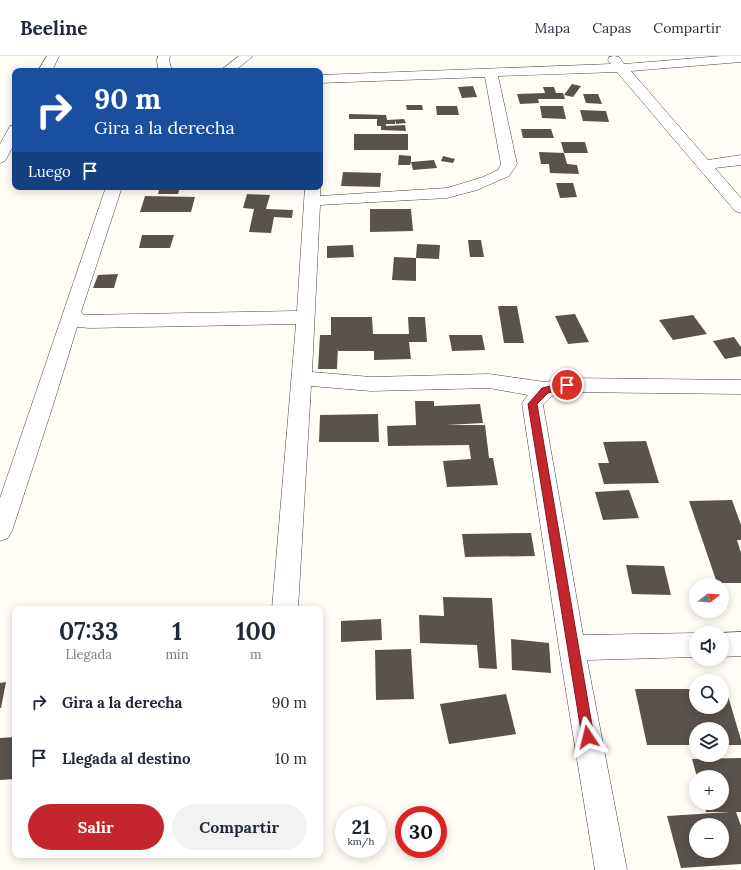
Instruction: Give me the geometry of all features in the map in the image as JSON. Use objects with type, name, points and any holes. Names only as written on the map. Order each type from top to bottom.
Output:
[{"type":"street","points":[[47,68],[53,56]]},
{"type":"street","points":[[164,56],[164,68]]},
{"type":"street","points":[[611,56],[741,208]]},
{"type":"street","points":[[323,80],[622,68],[741,58]]},
{"type":"street","points":[[234,68],[249,60]]},
{"type":"street","points":[[285,606],[302,378],[313,194],[447,193],[471,187],[504,173],[510,164],[491,73]]},
{"type":"street","points":[[0,158],[12,135]]},
{"type":"street","points":[[703,165],[741,160]]},
{"type":"street","points":[[0,531],[113,190]]},
{"type":"street","points":[[72,312],[74,318],[81,322],[278,316],[305,318]]},
{"type":"street","points":[[302,378],[371,384],[489,381],[545,390],[567,385],[741,387]]},
{"type":"street","points":[[545,390],[532,404],[572,648],[611,870]]},
{"type":"street","points":[[729,645],[741,644]]},
{"type":"street","points":[[572,648],[689,645]]},
{"type":"building","points":[[572,84],[581,86],[573,97],[564,95]]},
{"type":"building","points":[[473,86],[477,97],[462,98],[458,87]]},
{"type":"building","points":[[543,87],[554,87],[556,93],[563,93],[565,99],[538,99],[539,103],[520,104],[517,94],[545,93]]},
{"type":"building","points":[[583,94],[598,94],[602,104],[586,103]]},
{"type":"building","points":[[406,105],[422,105],[423,110],[407,110]]},
{"type":"building","points":[[436,106],[457,106],[459,115],[437,115]]},
{"type":"building","points":[[540,106],[563,106],[566,119],[542,118]]},
{"type":"building","points":[[580,110],[606,111],[609,122],[583,121]]},
{"type":"building","points":[[349,114],[386,115],[387,120],[404,119],[406,123],[396,124],[395,120],[395,124],[386,124],[386,126],[405,125],[406,131],[381,130],[381,126],[377,126],[377,119],[349,119]]},
{"type":"building","points":[[521,129],[551,129],[554,138],[523,138]]},
{"type":"building","points":[[354,134],[408,134],[408,150],[354,150]]},
{"type":"building","points":[[561,142],[585,142],[588,153],[564,153]]},
{"type":"building","points":[[539,152],[564,153],[567,164],[577,165],[579,174],[550,173],[549,164],[541,164]]},
{"type":"building","points":[[399,155],[411,156],[410,165],[398,165]]},
{"type":"building","points":[[443,156],[455,159],[453,163],[441,161]]},
{"type":"building","points":[[434,160],[437,168],[413,170],[411,162]]},
{"type":"building","points":[[343,172],[381,173],[380,187],[341,186]]},
{"type":"building","points":[[556,183],[573,183],[577,197],[560,198]]},
{"type":"building","points":[[159,190],[179,190],[178,194],[158,194]]},
{"type":"building","points":[[247,194],[270,195],[266,209],[293,210],[292,218],[274,217],[271,233],[249,232],[254,209],[243,208]]},
{"type":"building","points":[[145,196],[195,197],[191,212],[140,212]]},
{"type":"building","points":[[370,209],[411,209],[413,231],[370,232]]},
{"type":"building","points":[[142,235],[174,235],[170,248],[139,248]]},
{"type":"building","points":[[468,240],[481,240],[484,257],[470,257]]},
{"type":"building","points":[[417,244],[440,245],[439,259],[416,258]]},
{"type":"building","points":[[353,245],[354,257],[327,258],[327,246]]},
{"type":"building","points":[[394,257],[416,258],[416,281],[392,280]]},
{"type":"building","points":[[118,274],[114,288],[93,288],[98,275]]},
{"type":"building","points":[[498,306],[517,306],[524,343],[504,343]]},
{"type":"building","points":[[575,314],[589,342],[568,344],[555,316]]},
{"type":"building","points":[[693,315],[707,334],[673,340],[659,320]]},
{"type":"building","points":[[331,317],[372,317],[373,334],[409,334],[408,317],[425,317],[427,342],[409,342],[411,359],[374,360],[374,351],[338,351],[338,346],[337,369],[318,369],[320,335],[331,335]]},
{"type":"building","points":[[449,335],[482,335],[485,350],[452,351]]},
{"type":"building","points":[[734,337],[741,347],[741,356],[725,359],[713,341]]},
{"type":"building","points":[[415,401],[434,401],[434,406],[480,404],[483,423],[447,425],[485,425],[489,458],[493,458],[498,485],[447,487],[443,461],[471,459],[469,445],[388,446],[387,426],[416,425]]},
{"type":"building","points":[[378,414],[379,442],[319,442],[320,415]]},
{"type":"building","points":[[646,441],[659,483],[604,484],[598,463],[609,463],[603,442]]},
{"type":"building","points":[[629,490],[639,518],[603,520],[595,492]]},
{"type":"building","points":[[732,500],[741,525],[741,540],[737,540],[741,553],[741,583],[729,583],[729,578],[715,578],[689,501]]},
{"type":"building","points":[[531,533],[535,556],[465,557],[462,534]]},
{"type":"building","points":[[626,565],[664,566],[671,595],[632,594]]},
{"type":"building","points":[[443,597],[492,598],[497,669],[479,668],[477,645],[420,643],[419,615],[444,616]]},
{"type":"building","points":[[381,619],[382,640],[341,642],[341,621]]},
{"type":"building","points":[[511,639],[549,643],[551,673],[512,670]]},
{"type":"building","points":[[411,649],[414,699],[376,700],[375,650]]},
{"type":"building","points":[[6,682],[1,708],[0,708],[0,683]]},
{"type":"building","points":[[635,689],[689,689],[689,714],[729,714],[729,699],[741,740],[741,745],[729,745],[729,722],[689,722],[689,745],[647,745]]},
{"type":"building","points":[[506,694],[516,734],[449,744],[440,704]]},
{"type":"building","points":[[12,737],[12,779],[0,780],[0,738]]},
{"type":"building","points":[[729,758],[741,758],[741,812],[736,812],[741,826],[741,864],[681,868],[667,816],[730,812],[706,812],[706,810],[729,810],[729,770],[695,770],[693,762],[729,762]]},
{"type":"route","points":[[567,385],[545,390],[532,404],[588,737]]}]
